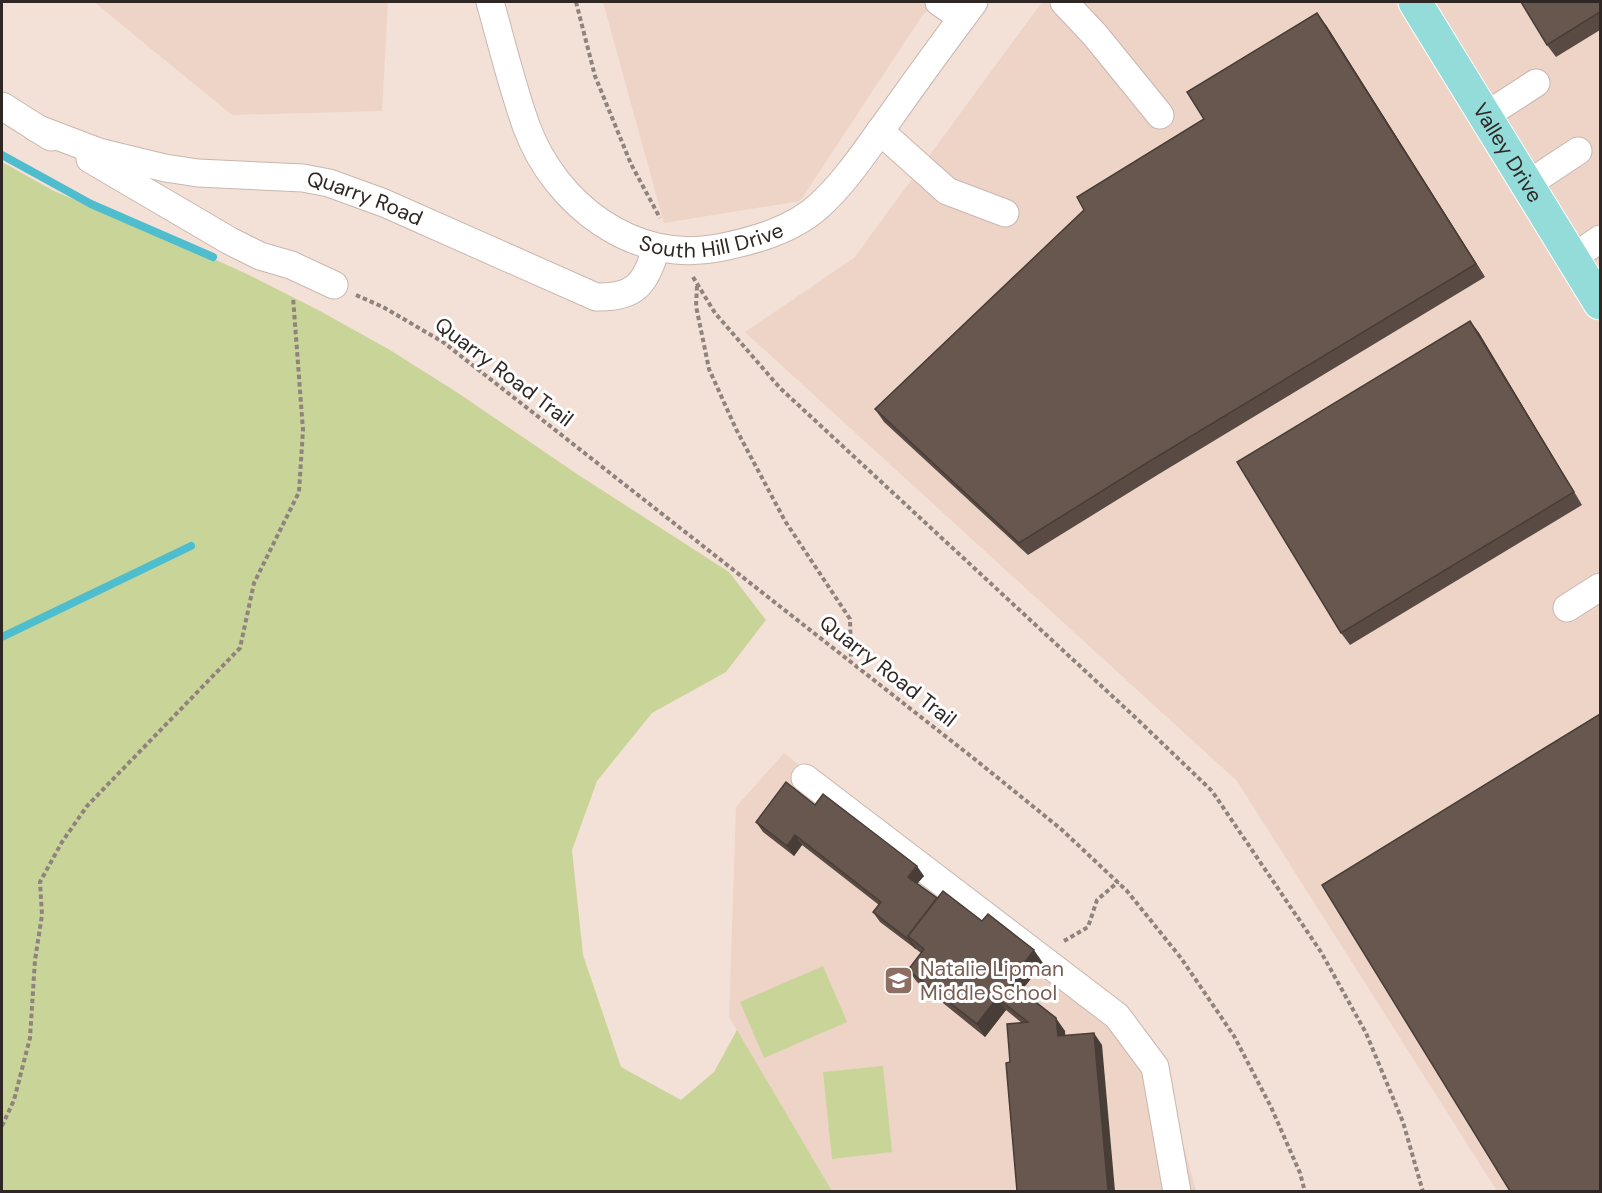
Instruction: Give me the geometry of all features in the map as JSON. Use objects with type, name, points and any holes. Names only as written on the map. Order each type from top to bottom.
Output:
[{"type":"main road","name":"Valley Drive","points":[[1415,2],[1600,303]]},
{"type":"street","name":"South Hill Drive","points":[[490,2],[527,129],[545,164],[567,194],[597,220],[625,237],[677,250],[736,244],[797,222],[820,205],[837,187],[880,131],[968,10]]},
{"type":"street","points":[[939,2],[968,10]]},
{"type":"street","points":[[1064,2],[1095,35],[1160,115]]},
{"type":"street","points":[[1485,116],[1536,83]]},
{"type":"street","name":"Quarry Road","points":[[2,106],[230,241],[260,256],[291,265],[334,285]]},
{"type":"street","name":"Quarry Road","points":[[36,128],[99,152],[165,168],[198,173],[303,178],[338,186],[384,202],[596,297],[625,294],[638,287],[646,276],[677,250]]},
{"type":"street","points":[[880,131],[947,191],[1005,213]]},
{"type":"street","points":[[1528,184],[1578,151]]},
{"type":"street","points":[[1573,258],[1600,239]]},
{"type":"street","points":[[1567,608],[1600,587]]},
{"type":"street","points":[[805,778],[1117,1016],[1155,1067],[1177,1191]]},
{"type":"path","points":[[576,2],[595,76],[631,164],[677,250],[715,313],[780,388],[1212,791],[1321,952],[1366,1033],[1403,1122],[1423,1191]]},
{"type":"path","points":[[677,250],[698,284],[696,306],[709,369],[736,429],[785,521],[850,619],[851,660]]},
{"type":"path","points":[[2,1126],[15,1100],[30,1038],[35,960],[42,915],[40,882],[62,842],[87,806],[240,648],[254,583],[299,492],[303,430],[291,265]]},
{"type":"path","name":"Quarry Road Trail","points":[[334,285],[383,307],[443,342],[851,660],[1061,829],[1128,891],[1182,958],[1234,1036],[1271,1107],[1300,1173],[1305,1191]]},
{"type":"path","points":[[1049,964],[1064,940],[1088,927],[1097,900],[1118,882]]},
{"type":"shaded area","points":[[94,2],[388,2],[382,111],[232,115]]},
{"type":"shaded area","points":[[603,2],[937,2],[922,16],[800,201],[664,223]]},
{"type":"shaded area","points":[[1042,2],[1600,2],[1600,1191],[1497,1191],[1237,781],[745,332],[854,258]]},
{"type":"shaded area","name":"Natalie Lipman Middle School","points":[[784,753],[1084,994],[1175,1114],[1196,1191],[832,1191],[729,1017],[736,807]]},
{"type":"green space","points":[[2,162],[54,191],[247,274],[390,350],[729,572],[766,620],[726,672],[652,713],[597,781],[572,850],[583,955],[621,1067],[681,1100],[714,1072],[737,1030],[832,1191],[2,1191]]},
{"type":"green space","points":[[823,966],[847,1022],[764,1058],[740,1002]]},
{"type":"green space","points":[[883,1066],[892,1152],[832,1159],[823,1072]]},
{"type":"building","points":[[1521,2],[1600,2],[1600,12],[1547,45]]},
{"type":"building","points":[[1317,13],[1476,264],[1019,543],[875,409],[1084,210],[1077,197],[1204,119],[1187,92]]},
{"type":"building","points":[[1470,321],[1574,492],[1341,633],[1237,462]]},
{"type":"building","points":[[1600,714],[1600,1191],[1510,1191],[1322,885]]},
{"type":"building","points":[[786,782],[815,805],[823,794],[917,866],[908,877],[937,898],[908,939],[873,912],[881,902],[795,835],[787,846],[756,822]]},
{"type":"building","points":[[943,891],[982,921],[988,914],[1034,950],[1010,982],[1056,1018],[1058,1036],[1094,1033],[1108,1191],[1017,1191],[1006,1063],[1010,1062],[1007,1024],[1028,1022],[997,998],[977,1024],[908,970],[924,949],[908,936]]},
{"type":"waterway","points":[[2,155],[91,204],[213,257]]},
{"type":"waterway","points":[[2,637],[191,546]]},
{"type":"place","name":"Natalie Lipman Middle School","points":[[899,981]]}]
